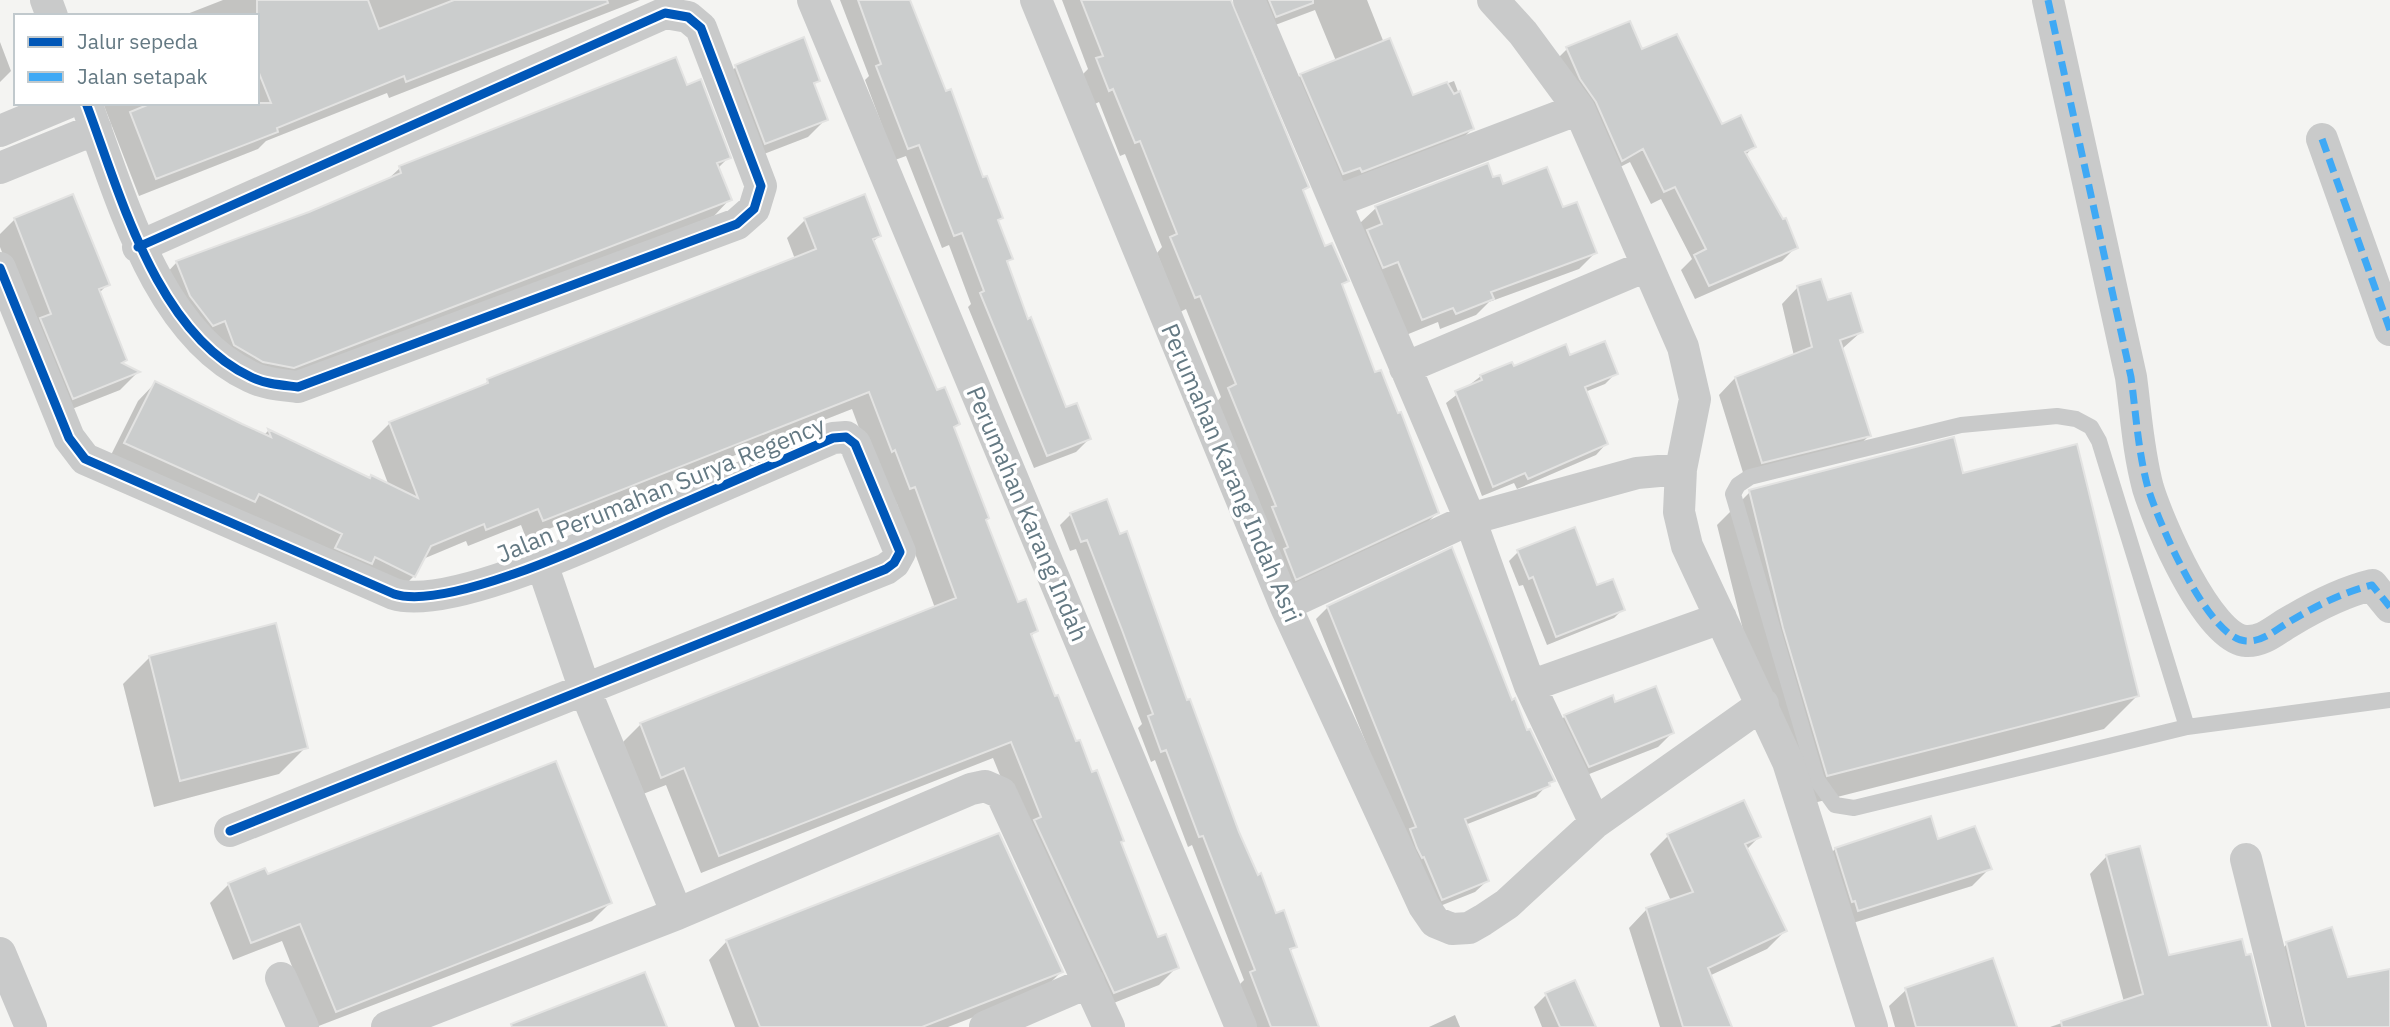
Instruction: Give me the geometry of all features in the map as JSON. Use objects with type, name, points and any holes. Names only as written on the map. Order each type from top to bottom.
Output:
[{"type":"street","name":"Perumahan Karang Indah","points":[[813,0],[1241,1027]]},
{"type":"street","name":"Perumahan Karang Indah Asri","points":[[1036,0],[1285,605],[1424,906],[1435,922],[1452,929],[1469,928],[1507,904],[1595,822]]},
{"type":"street","points":[[1249,0],[1337,201],[1470,519],[1530,686],[1595,822],[1763,704]]},
{"type":"street","points":[[1493,0],[1523,33],[1578,109],[1683,348],[1695,399],[1681,468],[1679,512],[1687,546],[1788,762],[1872,1027]]},
{"type":"street","points":[[2048,0],[2131,377],[2136,431],[2149,489],[2175,552],[2210,616],[2228,634],[2244,641],[2264,638],[2289,622],[2359,588],[2372,585],[2390,607]]},
{"type":"street","points":[[0,168],[91,116],[138,247],[184,319],[216,356],[251,377],[298,387],[737,224],[754,209],[761,186],[701,28],[688,17],[664,13],[138,247]]},
{"type":"street","points":[[0,131],[62,105]]},
{"type":"street","points":[[1337,201],[1578,109]]},
{"type":"street","points":[[2322,139],[2390,330]]},
{"type":"street","points":[[1405,368],[1646,266]]},
{"type":"street","name":"Jalan Perumahan Surya Regency","points":[[0,268],[69,438],[85,459],[405,598],[447,594],[542,564],[834,438],[846,436],[855,444],[900,552],[894,563],[886,569],[230,831]]},
{"type":"street","points":[[1285,605],[1470,519],[1637,473],[1681,468]]},
{"type":"street","name":"Jalan Perumahan Surya Regency","points":[[542,564],[585,691],[677,914]]},
{"type":"street","points":[[1530,686],[1721,618]]},
{"type":"street","points":[[387,1027],[677,914],[971,789],[985,786],[1001,793],[1109,1027]]},
{"type":"street","points":[[2246,859],[2288,1027]]},
{"type":"street","points":[[0,953],[31,1027]]},
{"type":"street","points":[[281,978],[303,1027]]},
{"type":"street","points":[[985,1027],[1089,982]]},
{"type":"lane","points":[[2187,727],[2099,441],[2091,426],[2076,419],[2057,416],[1961,425],[1750,477],[1738,485],[1733,494],[1817,780],[1835,805],[1853,808],[2187,727],[2390,700]]},
{"type":"building","points":[[257,0],[368,0],[379,29],[454,0],[607,0],[608,3],[406,82],[404,76],[277,128],[278,132],[156,179],[130,112],[147,105],[271,103],[259,73]]},
{"type":"building","points":[[858,0],[910,0],[946,91],[951,89],[983,177],[987,176],[1003,218],[998,220],[1013,259],[1007,261],[1028,319],[1031,317],[1066,407],[1077,403],[1091,439],[1047,456],[980,293],[984,291],[962,233],[954,236],[919,145],[908,149],[876,66],[881,64]]},
{"type":"building","points":[[1081,0],[1231,0],[1309,187],[1303,190],[1325,246],[1332,243],[1349,281],[1342,284],[1375,372],[1381,370],[1398,413],[1401,412],[1439,513],[1296,580],[1284,549],[1288,547],[1272,507],[1276,506],[1228,388],[1236,384],[1200,296],[1195,298],[1170,237],[1177,234],[1140,141],[1135,143],[1113,89],[1109,91],[1096,58],[1103,56]]},
{"type":"building","points":[[1269,0],[1313,0],[1313,3],[1276,17]]},
{"type":"building","points":[[1630,21],[1642,49],[1677,34],[1722,124],[1741,115],[1756,147],[1745,152],[1783,219],[1786,218],[1798,248],[1709,286],[1694,255],[1706,249],[1675,187],[1664,192],[1643,149],[1622,161],[1596,102],[1580,79],[1566,47]]},
{"type":"building","points":[[804,37],[820,81],[814,83],[828,120],[765,144],[735,65]]},
{"type":"building","points":[[1390,38],[1413,95],[1447,82],[1454,94],[1460,91],[1474,129],[1362,172],[1360,168],[1343,174],[1300,74]]},
{"type":"building","points":[[676,57],[687,85],[701,79],[731,158],[717,163],[732,200],[294,368],[263,362],[234,345],[225,321],[213,326],[190,296],[176,261],[309,212],[401,173],[399,166]]},
{"type":"building","points":[[1488,163],[1493,177],[1500,175],[1503,184],[1547,167],[1563,207],[1577,202],[1597,253],[1491,292],[1494,299],[1456,314],[1453,308],[1422,320],[1398,262],[1383,268],[1367,230],[1382,224],[1375,206]]},
{"type":"building","points":[[73,194],[110,285],[99,289],[127,360],[122,363],[140,372],[73,399],[40,318],[51,314],[14,218]]},
{"type":"building","points":[[865,194],[881,236],[873,239],[937,390],[945,387],[960,424],[954,427],[989,518],[986,520],[1018,602],[1026,599],[1038,631],[1031,634],[1055,696],[1058,695],[1076,741],[1080,740],[1092,772],[1097,770],[1124,841],[1121,842],[1158,937],[1166,934],[1179,968],[1114,993],[1034,820],[1041,817],[1011,742],[719,856],[684,768],[661,778],[640,723],[956,598],[915,487],[910,489],[895,450],[892,452],[869,392],[543,521],[538,509],[486,530],[484,524],[431,546],[415,577],[375,557],[372,564],[335,548],[342,534],[259,494],[255,502],[124,443],[155,381],[271,437],[268,429],[418,498],[389,422],[488,383],[487,379],[816,249],[804,218]]},
{"type":"building","points":[[1821,279],[1828,300],[1851,293],[1863,332],[1840,340],[1871,436],[1762,463],[1735,377],[1812,347],[1797,286]]},
{"type":"building","points":[[1605,341],[1618,374],[1585,387],[1608,444],[1528,479],[1525,473],[1493,487],[1455,391],[1482,380],[1480,375],[1512,362],[1514,366],[1566,344],[1570,355]]},
{"type":"building","points":[[1954,437],[1963,473],[2077,444],[2139,696],[1827,776],[1783,628],[1749,490]]},
{"type":"building","points":[[1107,499],[1120,534],[1127,531],[1187,700],[1190,699],[1239,832],[1258,875],[1261,873],[1276,913],[1284,910],[1297,947],[1290,949],[1319,1027],[1271,1027],[1250,972],[1255,970],[1203,836],[1199,837],[1166,750],[1161,752],[1148,716],[1153,714],[1122,630],[1087,540],[1081,542],[1070,513]]},
{"type":"building","points":[[1575,527],[1597,585],[1613,579],[1625,610],[1556,637],[1533,577],[1529,579],[1517,550]]},
{"type":"building","points":[[1452,547],[1512,700],[1515,698],[1527,730],[1530,729],[1555,781],[1549,783],[1550,786],[1465,819],[1489,881],[1442,900],[1424,857],[1422,858],[1417,848],[1410,829],[1416,827],[1327,606]]},
{"type":"building","points":[[276,623],[308,748],[180,781],[149,656]]},
{"type":"building","points":[[1656,686],[1674,733],[1589,767],[1564,715],[1613,695],[1615,702]]},
{"type":"building","points":[[556,761],[612,903],[336,1012],[300,924],[251,943],[228,883],[265,868],[268,874]]},
{"type":"building","points":[[1744,800],[1761,837],[1745,844],[1787,931],[1708,968],[1732,1027],[1683,1027],[1646,908],[1693,892],[1667,834]]},
{"type":"building","points":[[1931,816],[1938,839],[1975,826],[1992,869],[1858,911],[1855,901],[1852,902],[1835,848]]},
{"type":"building","points":[[999,833],[1063,972],[922,1027],[760,1027],[726,940]]},
{"type":"building","points":[[2140,846],[2169,955],[2242,939],[2246,955],[2251,954],[2269,1027],[2062,1027],[2061,1021],[2143,994],[2106,855]]},
{"type":"building","points":[[2332,927],[2348,977],[2390,969],[2390,1027],[2306,1027],[2286,942]]},
{"type":"building","points":[[1993,958],[2017,1027],[1916,1027],[1905,988]]},
{"type":"building","points":[[645,972],[667,1027],[512,1027],[511,1024]]},
{"type":"building","points":[[1575,980],[1596,1027],[1560,1027],[1545,993]]},
{"type":"marked path","points":[[2048,0],[2131,377],[2148,488],[2162,526],[2186,576],[2216,621],[2231,635],[2246,641],[2263,638],[2329,600],[2372,585],[2390,607]]},
{"type":"marked path","points":[[2322,139],[2390,330]]},
{"type":"cycle path","points":[[665,13],[688,17],[701,28],[761,186],[754,209],[737,224],[298,387],[256,379],[218,356],[190,328],[166,295],[141,246],[665,13]]},
{"type":"cycle path","points":[[87,105],[141,246]]},
{"type":"cycle path","points":[[0,268],[69,438],[85,459],[394,594],[419,597],[452,592],[530,568],[833,438],[846,437],[855,444],[900,552],[894,563],[886,569],[230,831]]}]
